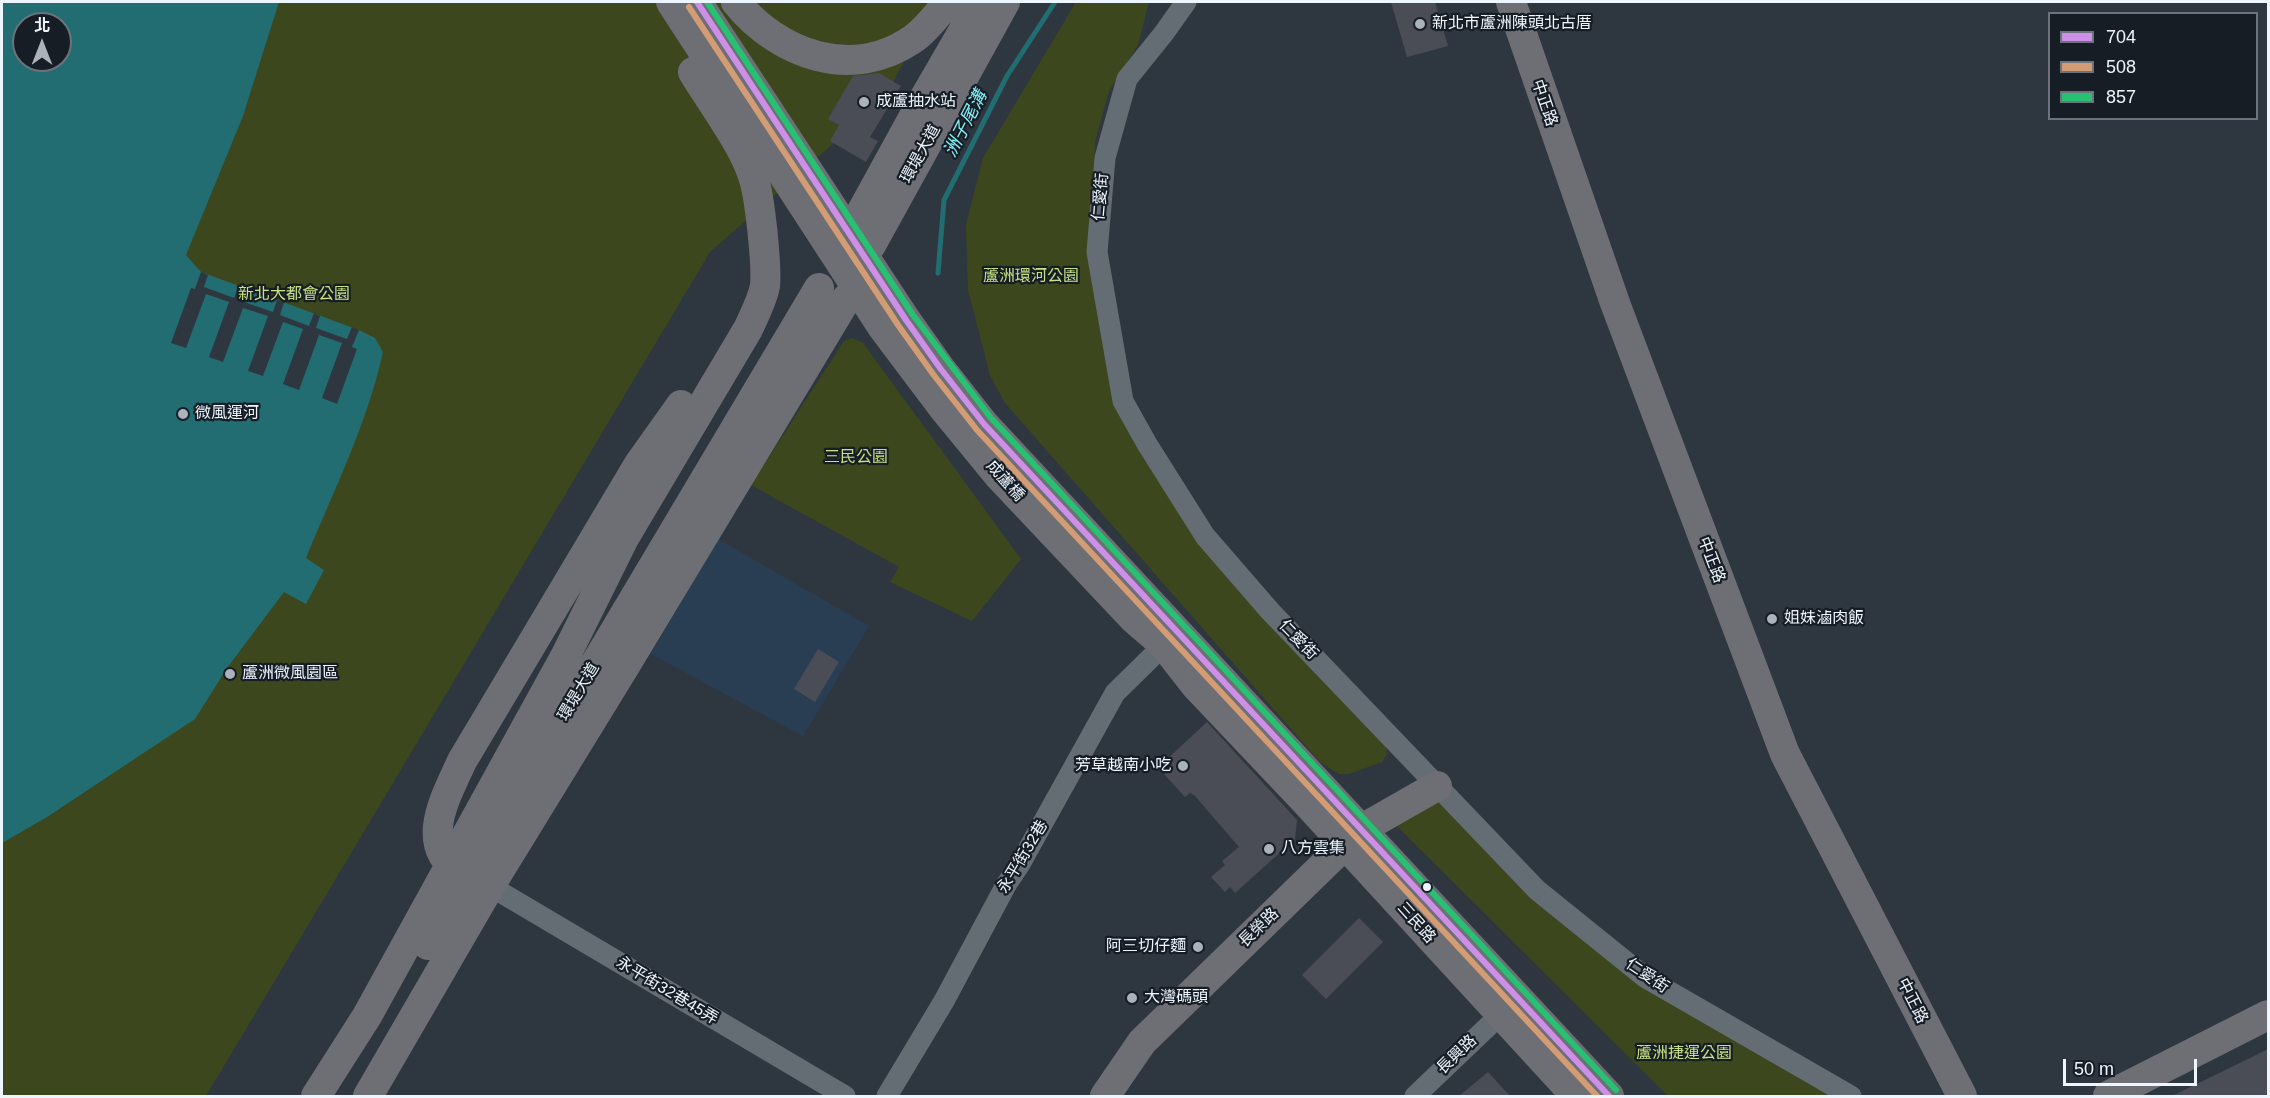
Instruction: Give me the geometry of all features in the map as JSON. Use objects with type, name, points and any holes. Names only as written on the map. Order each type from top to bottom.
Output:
[{"type":"main road","points":[[316,1096],[367,1016],[566,655],[624,538],[748,329],[765,286],[760,216],[754,177],[737,144],[651,2]]},
{"type":"main road","name":"成蘆橋","points":[[671,2],[883,328],[944,409],[999,476],[1141,610]]},
{"type":"main road","name":"成蘆橋","points":[[697,2],[814,182],[940,368],[1141,610]]},
{"type":"main road","points":[[736,2],[752,21],[778,40],[802,53],[824,58],[858,60],[890,51],[914,38],[948,2]]},
{"type":"main road","name":"環堤大道","points":[[980,2],[918,109],[864,233],[1005,2]]},
{"type":"main road","name":"中正路","points":[[1510,2],[1615,303],[1785,754],[1962,1096]]},
{"type":"main road","name":"環堤大道","points":[[371,1096],[479,882],[819,288]]},
{"type":"main road","name":"環堤大道","points":[[339,1096],[479,882],[625,666],[847,298]]},
{"type":"main road","points":[[479,882],[449,865],[436,837],[441,809],[462,761],[639,464],[685,398],[748,329]]},
{"type":"main road","name":"三民路","points":[[1141,610],[1171,638],[1353,837],[1609,1096]]},
{"type":"main road","name":"長榮路","points":[[1105,1096],[1142,1042],[1353,837],[1437,786]]},
{"type":"main road","name":"三民路","points":[[1353,837],[1500,1015],[1576,1096]]},
{"type":"main road","points":[[2108,1096],[2268,1015]]},
{"type":"street","name":"仁愛街","points":[[1186,2],[1127,79],[1105,158],[1097,252],[1123,401],[1205,536],[1270,610],[1537,890],[1646,978],[1851,1096]]},
{"type":"street","name":"永平街32巷","points":[[887,1096],[944,1001],[1006,885],[1020,864],[1115,693],[1171,638]]},
{"type":"street","name":"永平街32巷45弄","points":[[479,882],[845,1096]]},
{"type":"street","name":"長興路","points":[[1415,1096],[1500,1015]]},
{"type":"shaded area","name":"微風運河","points":[[2,2],[279,2],[243,116],[186,255],[201,272],[359,330],[375,338],[383,352],[359,431],[306,558],[324,570],[306,604],[284,592],[227,668],[195,719],[47,817],[2,843]]},
{"type":"shaded area","points":[[718,539],[869,626],[803,736],[651,654]]},
{"type":"green space","name":"蘆洲微風園區","points":[[2,2],[936,2],[884,99],[710,252],[206,1096],[2,1096]]},
{"type":"green space","name":"蘆洲環河公園","points":[[1076,2],[1149,2],[1138,45],[1109,91],[1095,142],[1091,248],[1105,359],[1123,413],[1142,456],[1198,539],[1386,746],[1387,754],[1382,762],[1349,774],[1339,774],[1320,762],[1005,403],[990,375],[968,290],[966,225],[983,158]]},
{"type":"green space","name":"三民公園","points":[[853,338],[863,343],[1021,559],[972,621],[890,582],[899,567],[751,485],[844,341]]},
{"type":"green space","name":"蘆洲捷運公園","points":[[1437,786],[1551,902],[1841,1096],[1668,1096],[1386,815]]},
{"type":"pier","points":[[201,272],[208,275],[204,287],[234,298],[239,286],[245,288],[241,301],[273,312],[277,300],[284,302],[280,315],[309,326],[314,313],[320,316],[316,328],[347,339],[352,327],[359,330],[352,347],[357,349],[337,404],[322,398],[342,343],[319,335],[299,390],[283,384],[303,329],[283,322],[263,376],[248,371],[268,316],[243,308],[223,362],[209,357],[229,302],[206,294],[186,348],[171,343],[191,288],[195,289]]},
{"type":"building","name":"新北市蘆洲陳頭北古厝","points":[[1391,2],[1435,2],[1448,46],[1407,57]]},
{"type":"building","name":"成蘆抽水站","points":[[879,73],[901,86],[870,137],[878,141],[866,162],[830,141],[839,125],[828,119],[853,76]]},
{"type":"building","points":[[818,649],[839,662],[815,702],[794,689]]},
{"type":"building","points":[[1207,722],[1297,820],[1295,839],[1235,893],[1230,887],[1225,892],[1211,877],[1225,865],[1222,861],[1239,847],[1195,796],[1190,793],[1185,797],[1164,774],[1169,770],[1163,763]]},
{"type":"building","points":[[1359,918],[1383,942],[1326,999],[1302,975]]},
{"type":"building","points":[[2268,1049],[2268,1096],[2172,1096],[2248,1059]]},
{"type":"building","points":[[1488,1072],[1510,1096],[1459,1096]]},
{"type":"waterway","name":"洲子尾溝","points":[[938,273],[944,200],[1007,76],[1055,2]]},
{"type":"transit line","name":"704","points":[[697,2],[906,320],[984,424],[1609,1096]]},
{"type":"transit line","name":"857","points":[[707,2],[913,315],[991,418],[1616,1090]]},
{"type":"transit line","name":"508","points":[[689,7],[898,325],[977,430],[1597,1096]]},
{"type":"place","name":"新北市蘆洲陳頭北古厝","points":[[1420,24]]},
{"type":"place","name":"成蘆抽水站","points":[[864,102]]},
{"type":"place","name":"微風運河","points":[[183,414]]},
{"type":"place","name":"姐妹滷肉飯","points":[[1772,619]]},
{"type":"place","name":"蘆洲微風園區","points":[[230,674]]},
{"type":"place","name":"芳草越南小吃","points":[[1183,766]]},
{"type":"place","name":"八方雲集","points":[[1269,849]]},
{"type":"place","name":"阿三切仔麵","points":[[1198,947]]},
{"type":"place","name":"大灣碼頭","points":[[1132,998]]},
{"type":"park label","name":"新北大都會公園","points":[[294,295]]}]
